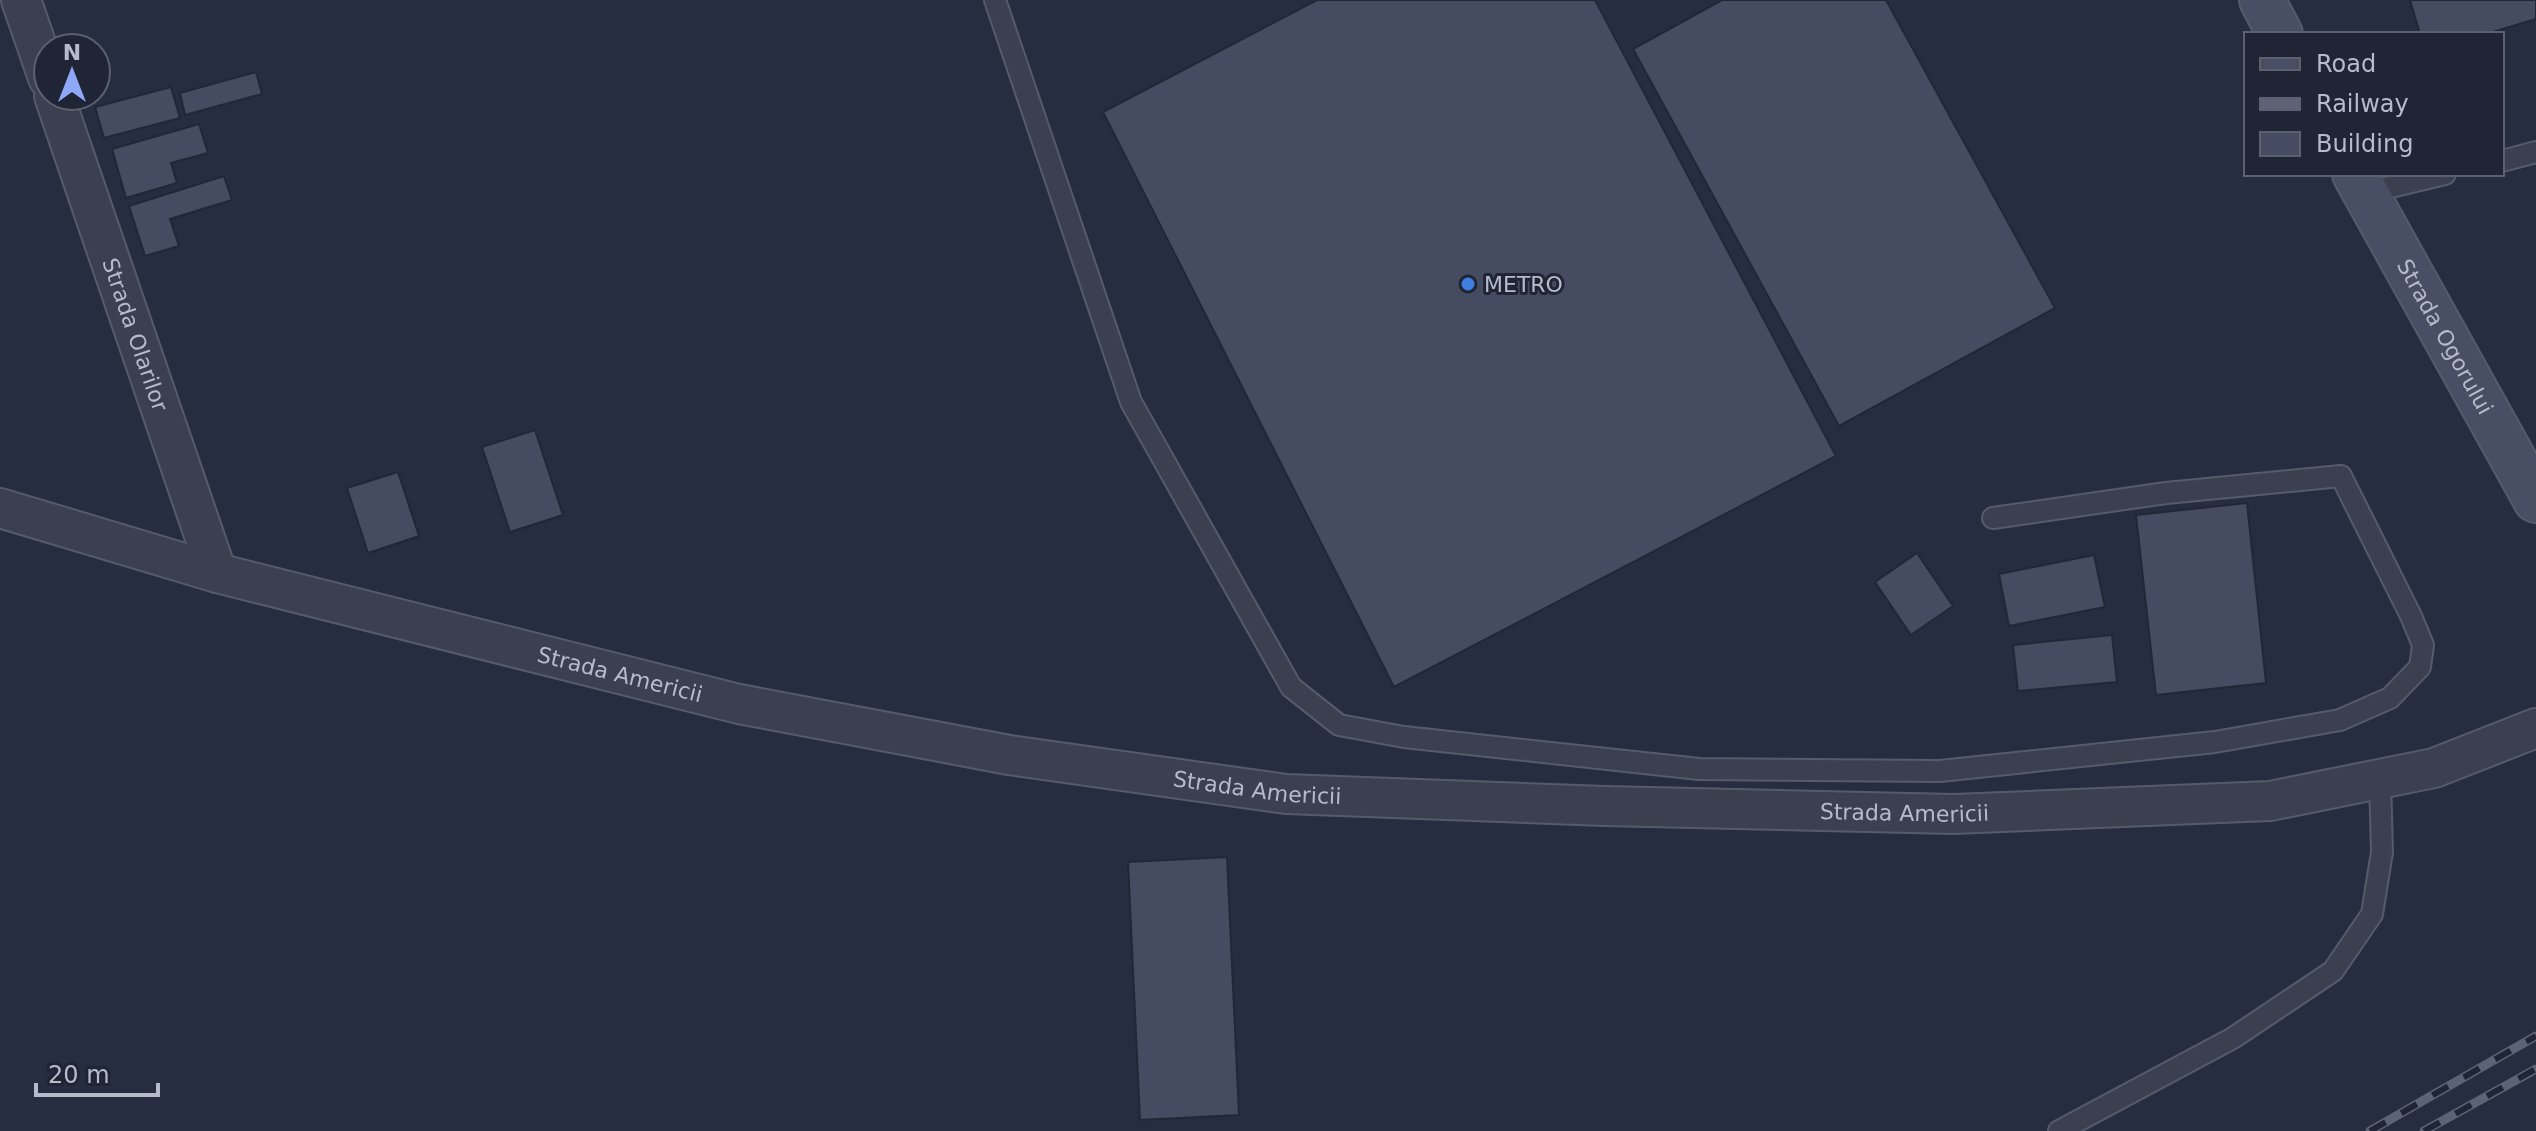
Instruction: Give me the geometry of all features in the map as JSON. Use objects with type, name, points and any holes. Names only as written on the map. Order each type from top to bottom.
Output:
[{"type":"main road","points":[[2262,0],[2279,32]]},
{"type":"main road","name":"Strada Ogorului","points":[[2360,183],[2514,455],[2536,500]]},
{"type":"street","points":[[21,0],[32,32]]},
{"type":"street","name":"Strada Olarilor","points":[[59,112],[217,573]]},
{"type":"street","name":"Strada Americii","points":[[0,508],[217,573],[739,704],[1009,755],[1286,794],[1605,806],[1954,814],[2270,801],[2434,768],[2536,728]]},
{"type":"lane","points":[[995,0],[1131,402],[1291,687],[1339,725],[1404,737],[1699,769],[1940,771],[2215,742],[2340,720],[2390,698],[2420,667],[2423,645],[2341,476],[2166,493],[1993,518]]},
{"type":"lane","points":[[2504,160],[2536,152]]},
{"type":"lane","points":[[2360,183],[2426,176]]},
{"type":"lane","points":[[2059,1131],[2233,1038],[2333,971],[2372,914],[2382,852],[2380,779]]},
{"type":"building","name":"METRO","points":[[1317,0],[1595,0],[1836,456],[1394,687],[1103,112]]},
{"type":"building","points":[[1722,0],[1886,0],[2055,308],[1839,426],[1633,49]]},
{"type":"building","points":[[2410,0],[2536,0],[2536,19],[2493,32],[2419,32]]},
{"type":"building","points":[[256,72],[262,94],[185,115],[180,93]]},
{"type":"building","points":[[171,87],[180,118],[104,138],[96,112],[112,112],[112,103]]},
{"type":"building","points":[[199,124],[208,153],[171,163],[177,183],[126,198],[112,149]]},
{"type":"building","points":[[224,176],[232,200],[170,219],[179,246],[145,256],[129,206]]},
{"type":"building","points":[[535,430],[563,515],[510,532],[482,447]]},
{"type":"building","points":[[398,472],[419,536],[368,553],[347,488]]},
{"type":"building","points":[[2247,503],[2266,683],[2156,695],[2136,515]]},
{"type":"building","points":[[1917,553],[1953,606],[1911,635],[1875,582]]},
{"type":"building","points":[[2094,555],[2105,607],[2009,626],[1999,574]]},
{"type":"building","points":[[2112,635],[2117,682],[2018,691],[2013,645]]},
{"type":"building","points":[[1227,857],[1239,1115],[1140,1120],[1128,862]]},
{"type":"railway","points":[[2370,1131],[2536,1036]]},
{"type":"railway","points":[[2424,1131],[2536,1069]]},
{"type":"place","name":"METRO","points":[[1468,284]]}]
